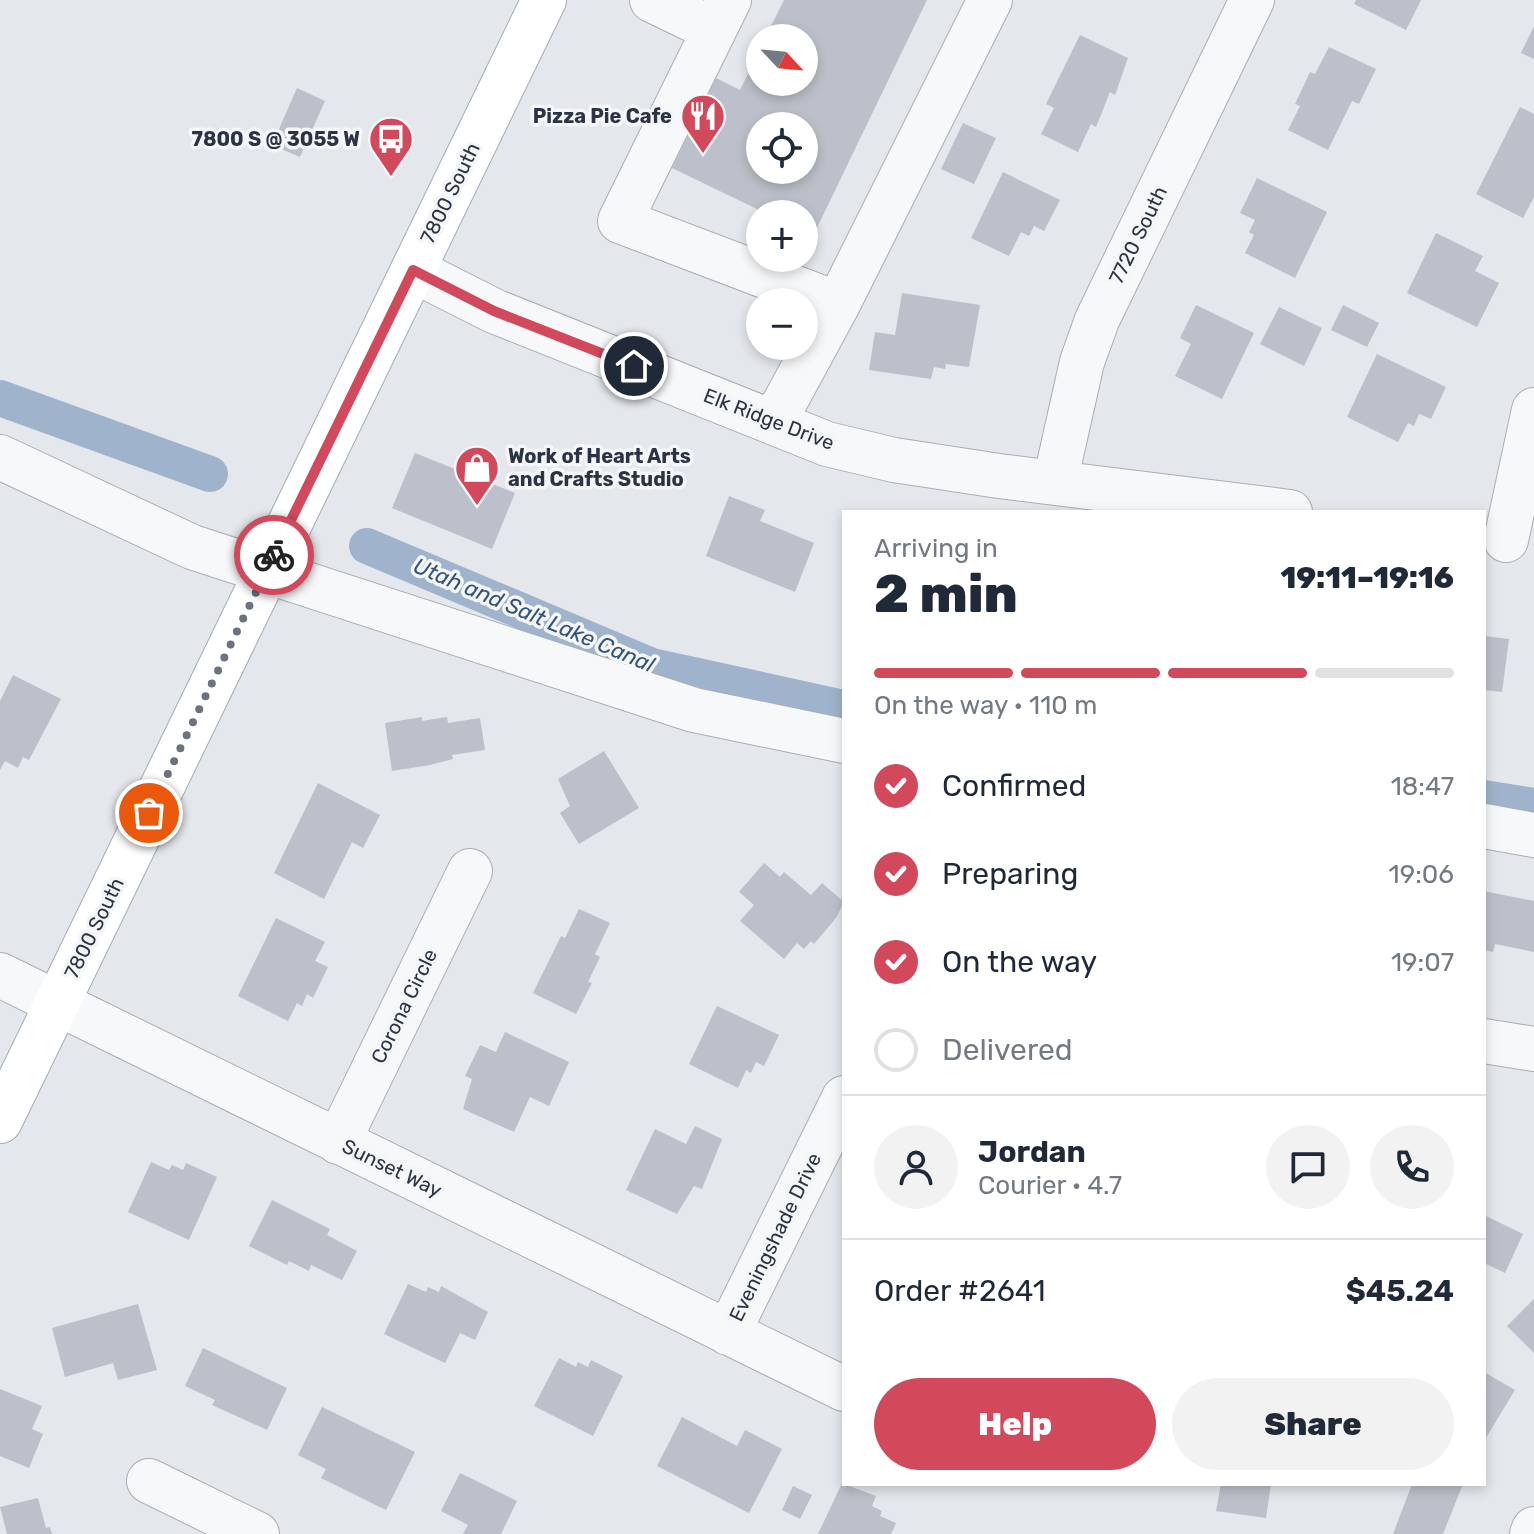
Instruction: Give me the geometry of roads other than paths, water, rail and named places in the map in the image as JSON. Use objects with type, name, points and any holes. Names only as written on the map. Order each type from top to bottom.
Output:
[{"type":"main road","name":"7800 South","points":[[0,1121],[544,0]]},
{"type":"street","points":[[652,0],[721,15],[620,221],[838,304]]},
{"type":"street","points":[[774,422],[838,304],[990,0]]},
{"type":"street","name":"7720 South","points":[[1055,482],[1082,362],[1097,320],[1252,0]]},
{"type":"street","name":"Elk Ridge Drive","points":[[413,270],[494,311],[827,444],[894,460],[1274,510]]},
{"type":"street","points":[[1508,540],[1534,410]]},
{"type":"street","points":[[0,457],[192,547],[694,710],[842,741]]},
{"type":"street","points":[[1486,826],[1534,835]]},
{"type":"street","name":"Corona Circle","points":[[338,1142],[470,871]]},
{"type":"street","name":"Sunset Way","points":[[0,975],[842,1388]]},
{"type":"street","points":[[1486,1041],[1534,1049]]},
{"type":"street","name":"Eveningshade Drive","points":[[728,1333],[842,1102]]},
{"type":"street","points":[[149,1481],[257,1534]]},
{"type":"waterway","name":"Utah and Salt Lake Canal","points":[[0,398],[210,474]]},
{"type":"waterway","name":"Utah and Salt Lake Canal","points":[[367,546],[652,666],[842,708]]},
{"type":"waterway","name":"Utah and Salt Lake Canal","points":[[1486,798],[1534,806]]},
{"type":"place","name":"Pizza Pie Cafe","points":[[703,155]]},
{"type":"place","name":"7800 S @ 3055 W","points":[[391,178]]},
{"type":"place","name":"Work of Heart Arts and Crafts Studio","points":[[477,507]]}]
